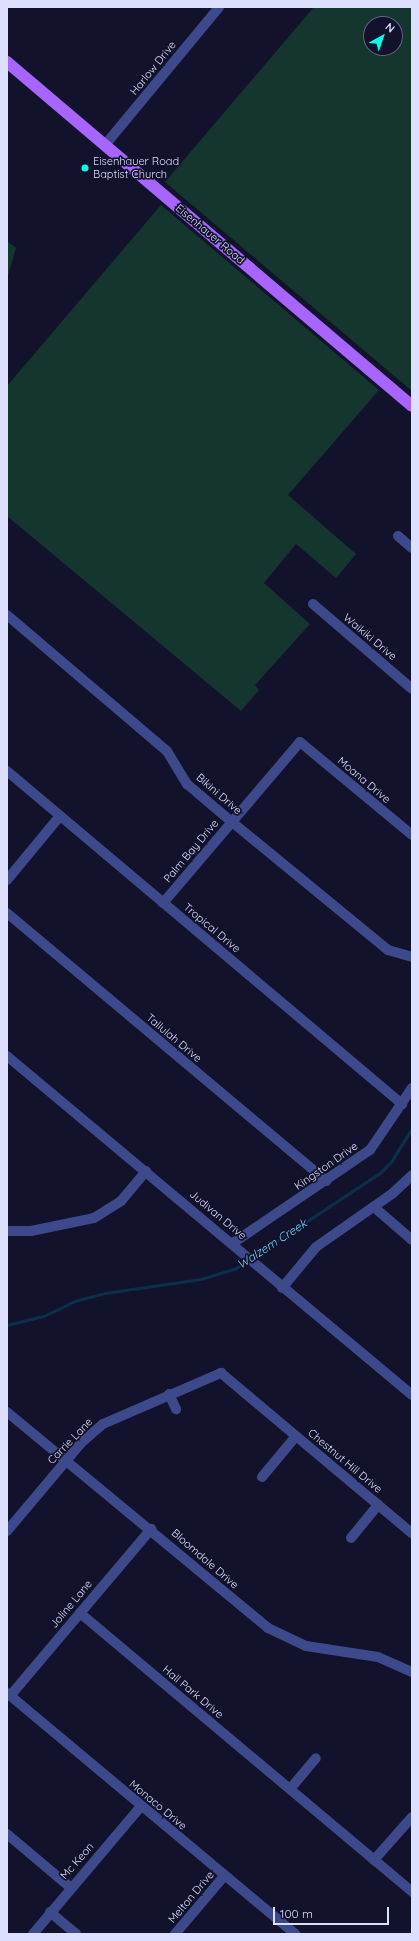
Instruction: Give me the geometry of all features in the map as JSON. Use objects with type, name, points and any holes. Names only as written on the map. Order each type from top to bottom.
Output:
[{"type":"main road","name":"Eisenhauer Road","points":[[7,62],[412,406]]},
{"type":"street","name":"Harlow Drive","points":[[105,145],[219,7]]},
{"type":"street","points":[[398,536],[412,548]]},
{"type":"street","name":"Waikiki Drive","points":[[313,604],[412,689]]},
{"type":"street","name":"Bikini Drive","points":[[7,615],[167,751],[187,784],[388,950],[412,957]]},
{"type":"street","name":"Palm Bay Drive","points":[[163,903],[300,742]]},
{"type":"street","name":"Moana Drive","points":[[300,742],[412,835]]},
{"type":"street","name":"Tropical Drive","points":[[7,771],[402,1104]]},
{"type":"street","points":[[7,880],[60,816]]},
{"type":"street","name":"Tallulah Drive","points":[[7,913],[326,1181]]},
{"type":"street","name":"Judivan Drive","points":[[7,1056],[233,1243],[282,1288],[412,1395]]},
{"type":"street","name":"Kingston Drive","points":[[233,1243],[370,1150],[412,1088]]},
{"type":"street","points":[[7,1230],[31,1231],[94,1218],[121,1201],[146,1171]]},
{"type":"street","points":[[282,1288],[316,1247],[374,1207],[412,1175]]},
{"type":"street","points":[[374,1207],[412,1240]]},
{"type":"street","name":"Carrie Lane","points":[[7,1531],[67,1460],[103,1424],[169,1394],[221,1373]]},
{"type":"street","name":"Chestnut Hill Drive","points":[[221,1373],[412,1533]]},
{"type":"street","points":[[169,1394],[176,1409]]},
{"type":"street","name":"Bloomdale Drive","points":[[7,1412],[280,1635],[320,1650],[378,1657],[412,1672]]},
{"type":"street","name":"Chestnut Hill Drive","points":[[262,1477],[296,1436]]},
{"type":"street","name":"Chestnut Hill Drive","points":[[351,1538],[378,1505]]},
{"type":"street","name":"Joline Lane","points":[[9,1694],[151,1529]]},
{"type":"street","name":"Hall Park Drive","points":[[80,1613],[412,1892]]},
{"type":"street","name":"Monaco Drive","points":[[9,1694],[140,1806],[295,1934]]},
{"type":"street","points":[[290,1789],[316,1758]]},
{"type":"street","name":"Mc Keon","points":[[33,1934],[70,1887],[140,1806]]},
{"type":"street","points":[[374,1860],[412,1816]]},
{"type":"street","points":[[7,1834],[70,1887]]},
{"type":"street","name":"Melton Drive","points":[[175,1934],[224,1875]]},
{"type":"street","points":[[50,1912],[76,1934]]},
{"type":"green space","points":[[314,7],[412,7],[412,391],[165,182]]},
{"type":"green space","points":[[161,205],[379,390],[288,495],[356,554],[336,578],[296,544],[264,583],[310,624],[255,685],[259,690],[241,711],[7,516],[7,386]]},
{"type":"green space","points":[[7,241],[16,248],[7,279]]},
{"type":"waterway","name":"Walzem Creek","points":[[253,1257],[380,1173],[391,1162],[412,1129]]},
{"type":"waterway","name":"Walzem Creek","points":[[7,1325],[44,1316],[75,1301],[105,1293],[201,1279],[236,1268],[247,1261]]},
{"type":"place","name":"Eisenhauer Road Baptist Church","points":[[85,168]]}]
